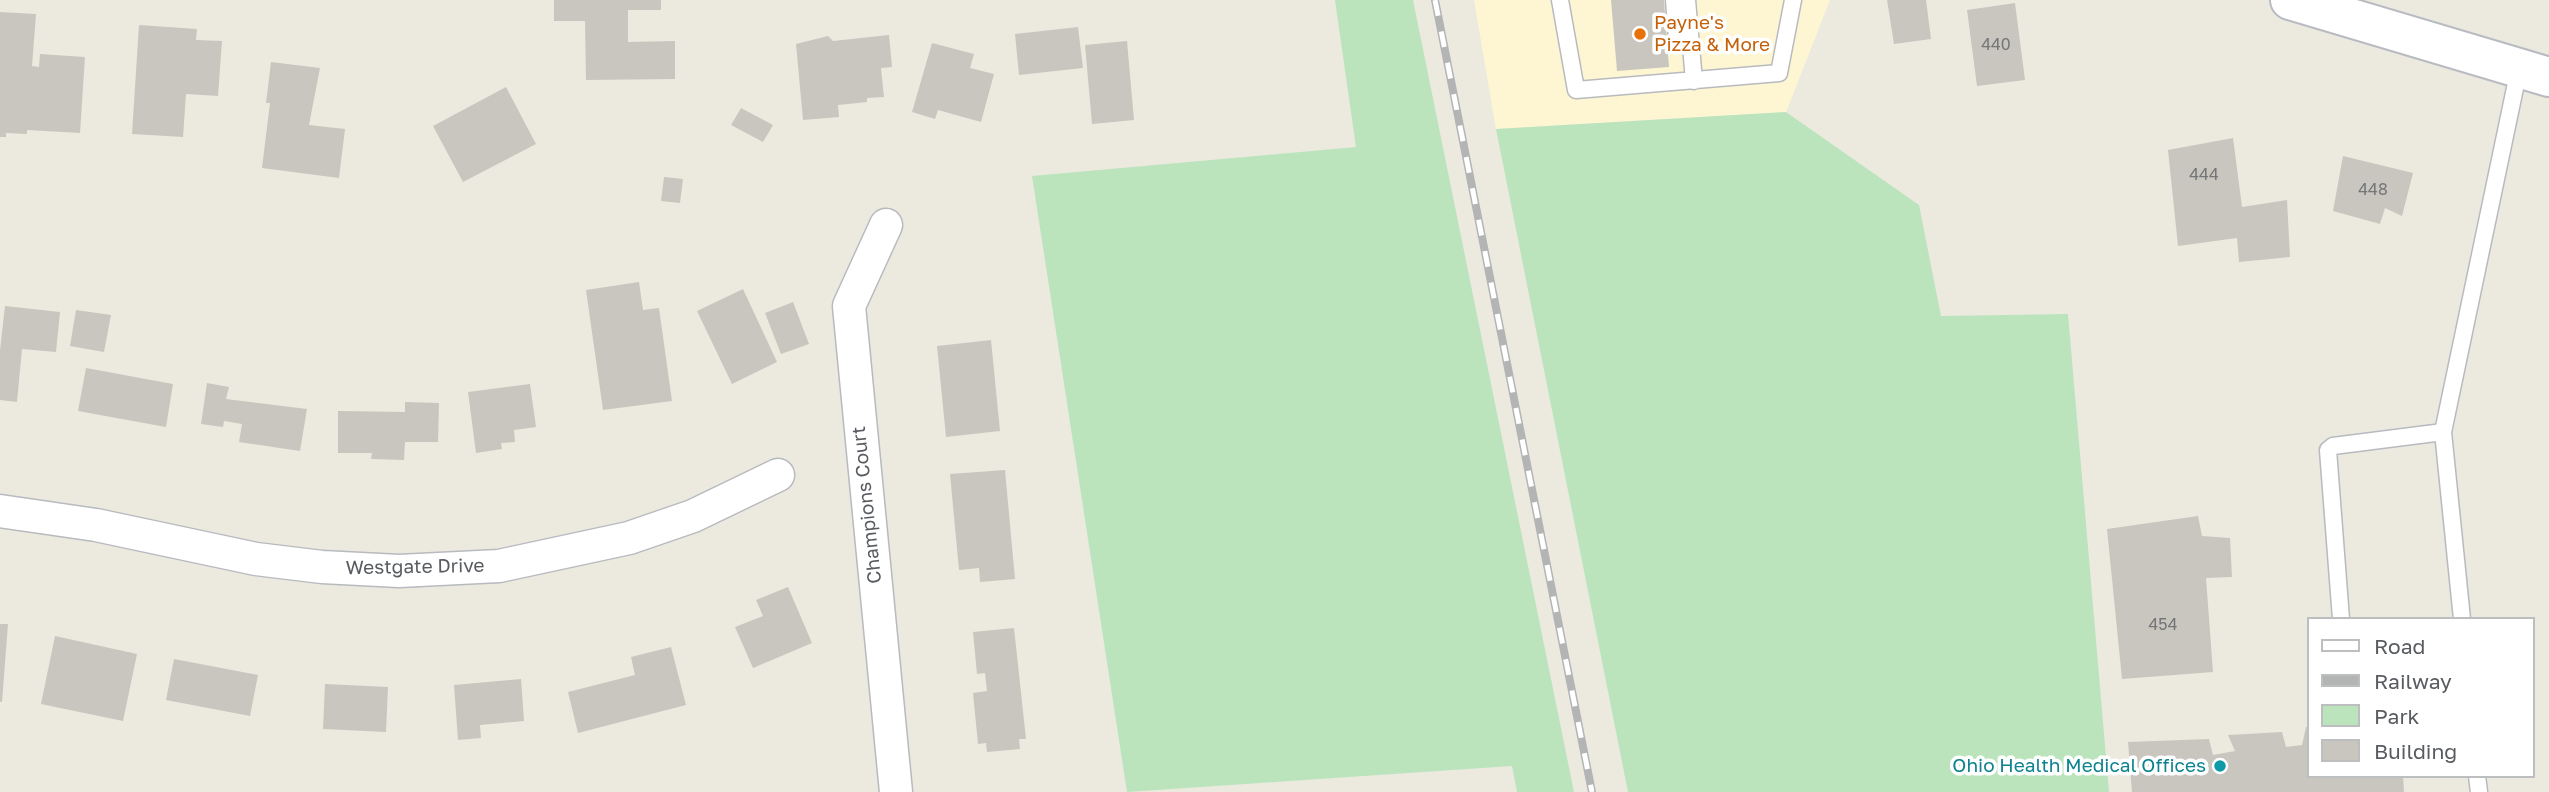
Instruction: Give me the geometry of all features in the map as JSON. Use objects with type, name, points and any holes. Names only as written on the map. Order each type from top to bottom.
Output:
[{"type":"main road","points":[[2290,0],[2534,73]]},
{"type":"street","name":"Champions Court","points":[[886,225],[849,306],[896,792]]},
{"type":"street","name":"Westgate Drive","points":[[0,512],[96,525],[256,559],[399,571],[499,566],[557,556],[629,538],[693,516],[778,475]]},
{"type":"lane","points":[[1560,0],[1576,90],[1779,73],[1793,0]]},
{"type":"lane","points":[[1674,0],[1677,38],[1691,50]]},
{"type":"lane","points":[[1687,0],[1694,80]]},
{"type":"lane","points":[[2462,617],[2443,432],[2534,73]]},
{"type":"lane","points":[[2341,617],[2328,450],[2333,446],[2443,432]]},
{"type":"shaded area","points":[[1474,0],[1830,0],[1786,112],[1496,129]]},
{"type":"green space","points":[[1335,0],[1413,0],[1574,792],[1517,792],[1512,766],[1127,792],[1032,176],[1356,147]]},
{"type":"green space","points":[[1786,112],[1919,205],[1941,316],[2068,314],[2109,792],[1628,792],[1496,129]]},
{"type":"building","points":[[554,0],[661,0],[661,10],[628,10],[628,42],[675,41],[675,79],[586,80],[585,21],[554,21]]},
{"type":"building","name":"Payne's Pizza & More","points":[[1611,0],[1664,0],[1669,67],[1617,71]]},
{"type":"building","points":[[1887,0],[1926,0],[1931,39],[1894,44]]},
{"type":"building","points":[[2015,3],[2025,80],[1977,86],[1967,10]]},
{"type":"building","points":[[0,12],[36,14],[32,66],[39,67],[40,54],[85,57],[80,133],[27,130],[27,134],[6,133],[6,137],[0,137]]},
{"type":"building","points":[[139,25],[197,29],[196,40],[222,41],[218,96],[186,94],[183,137],[132,134]]},
{"type":"building","points":[[1078,27],[1083,68],[1019,75],[1015,34]]},
{"type":"building","points":[[889,35],[892,67],[881,68],[884,97],[838,105],[839,117],[803,120],[796,44],[828,36],[833,41]]},
{"type":"building","points":[[1127,41],[1134,120],[1092,124],[1085,45]]},
{"type":"building","points":[[932,43],[974,54],[970,68],[994,74],[981,122],[938,110],[935,119],[912,112]]},
{"type":"building","points":[[271,62],[320,68],[309,125],[345,129],[339,178],[262,168],[270,103],[266,103]]},
{"type":"building","points":[[506,87],[536,144],[463,182],[433,126]]},
{"type":"building","points":[[741,108],[773,125],[763,142],[731,125]]},
{"type":"building","points":[[2233,138],[2242,207],[2287,200],[2290,257],[2239,262],[2237,238],[2178,246],[2168,150]]},
{"type":"building","points":[[2343,156],[2413,173],[2402,216],[2385,208],[2380,224],[2333,211]]},
{"type":"building","points":[[664,177],[683,179],[680,203],[661,201]]},
{"type":"building","points":[[639,282],[643,310],[659,308],[672,401],[603,410],[586,290]]},
{"type":"building","points":[[743,289],[777,362],[732,384],[697,311]]},
{"type":"building","points":[[793,302],[809,344],[781,354],[765,313]]},
{"type":"building","points":[[5,306],[60,312],[56,352],[22,349],[17,402],[0,400],[0,350]]},
{"type":"building","points":[[76,310],[111,315],[104,352],[70,346]]},
{"type":"building","points":[[991,340],[1000,431],[946,437],[937,346]]},
{"type":"building","points":[[86,368],[173,384],[166,427],[78,411]]},
{"type":"building","points":[[207,383],[229,387],[226,399],[307,409],[300,451],[239,442],[242,424],[224,421],[223,427],[201,424]]},
{"type":"building","points":[[530,384],[536,427],[514,430],[515,442],[501,443],[502,449],[476,453],[468,392]]},
{"type":"building","points":[[405,402],[439,403],[438,442],[405,442],[404,460],[371,459],[372,453],[338,453],[338,411],[405,412]]},
{"type":"building","points":[[1005,470],[1015,579],[980,582],[979,568],[959,570],[950,474]]},
{"type":"building","points":[[2198,516],[2202,536],[2230,538],[2232,577],[2206,578],[2213,672],[2122,679],[2107,529]]},
{"type":"building","points":[[788,587],[812,643],[753,668],[735,627],[763,616],[756,600]]},
{"type":"building","points":[[0,624],[8,624],[2,702],[0,702]]},
{"type":"building","points":[[1014,628],[1026,739],[1019,739],[1020,749],[987,752],[986,743],[978,744],[973,693],[987,691],[985,673],[977,674],[973,632]]},
{"type":"building","points":[[55,636],[137,654],[123,721],[41,704]]},
{"type":"building","points":[[671,647],[686,705],[578,733],[568,692],[635,675],[631,657]]},
{"type":"building","points":[[174,659],[258,675],[250,716],[166,700]]},
{"type":"building","points":[[521,679],[524,721],[480,725],[481,738],[458,740],[454,685]]},
{"type":"building","points":[[325,684],[388,687],[386,732],[323,729]]},
{"type":"building","name":"Ohio Health Medical Offices","points":[[2308,727],[2308,778],[2403,778],[2404,792],[2132,792],[2128,742],[2209,739],[2213,755],[2235,751],[2228,735],[2282,732],[2286,747],[2302,745]]},
{"type":"railway","points":[[1435,0],[1592,792]]},
{"type":"place","name":"Payne's Pizza & More","points":[[1640,34]]},
{"type":"place","name":"Ohio Health Medical Offices","points":[[2220,766]]}]
